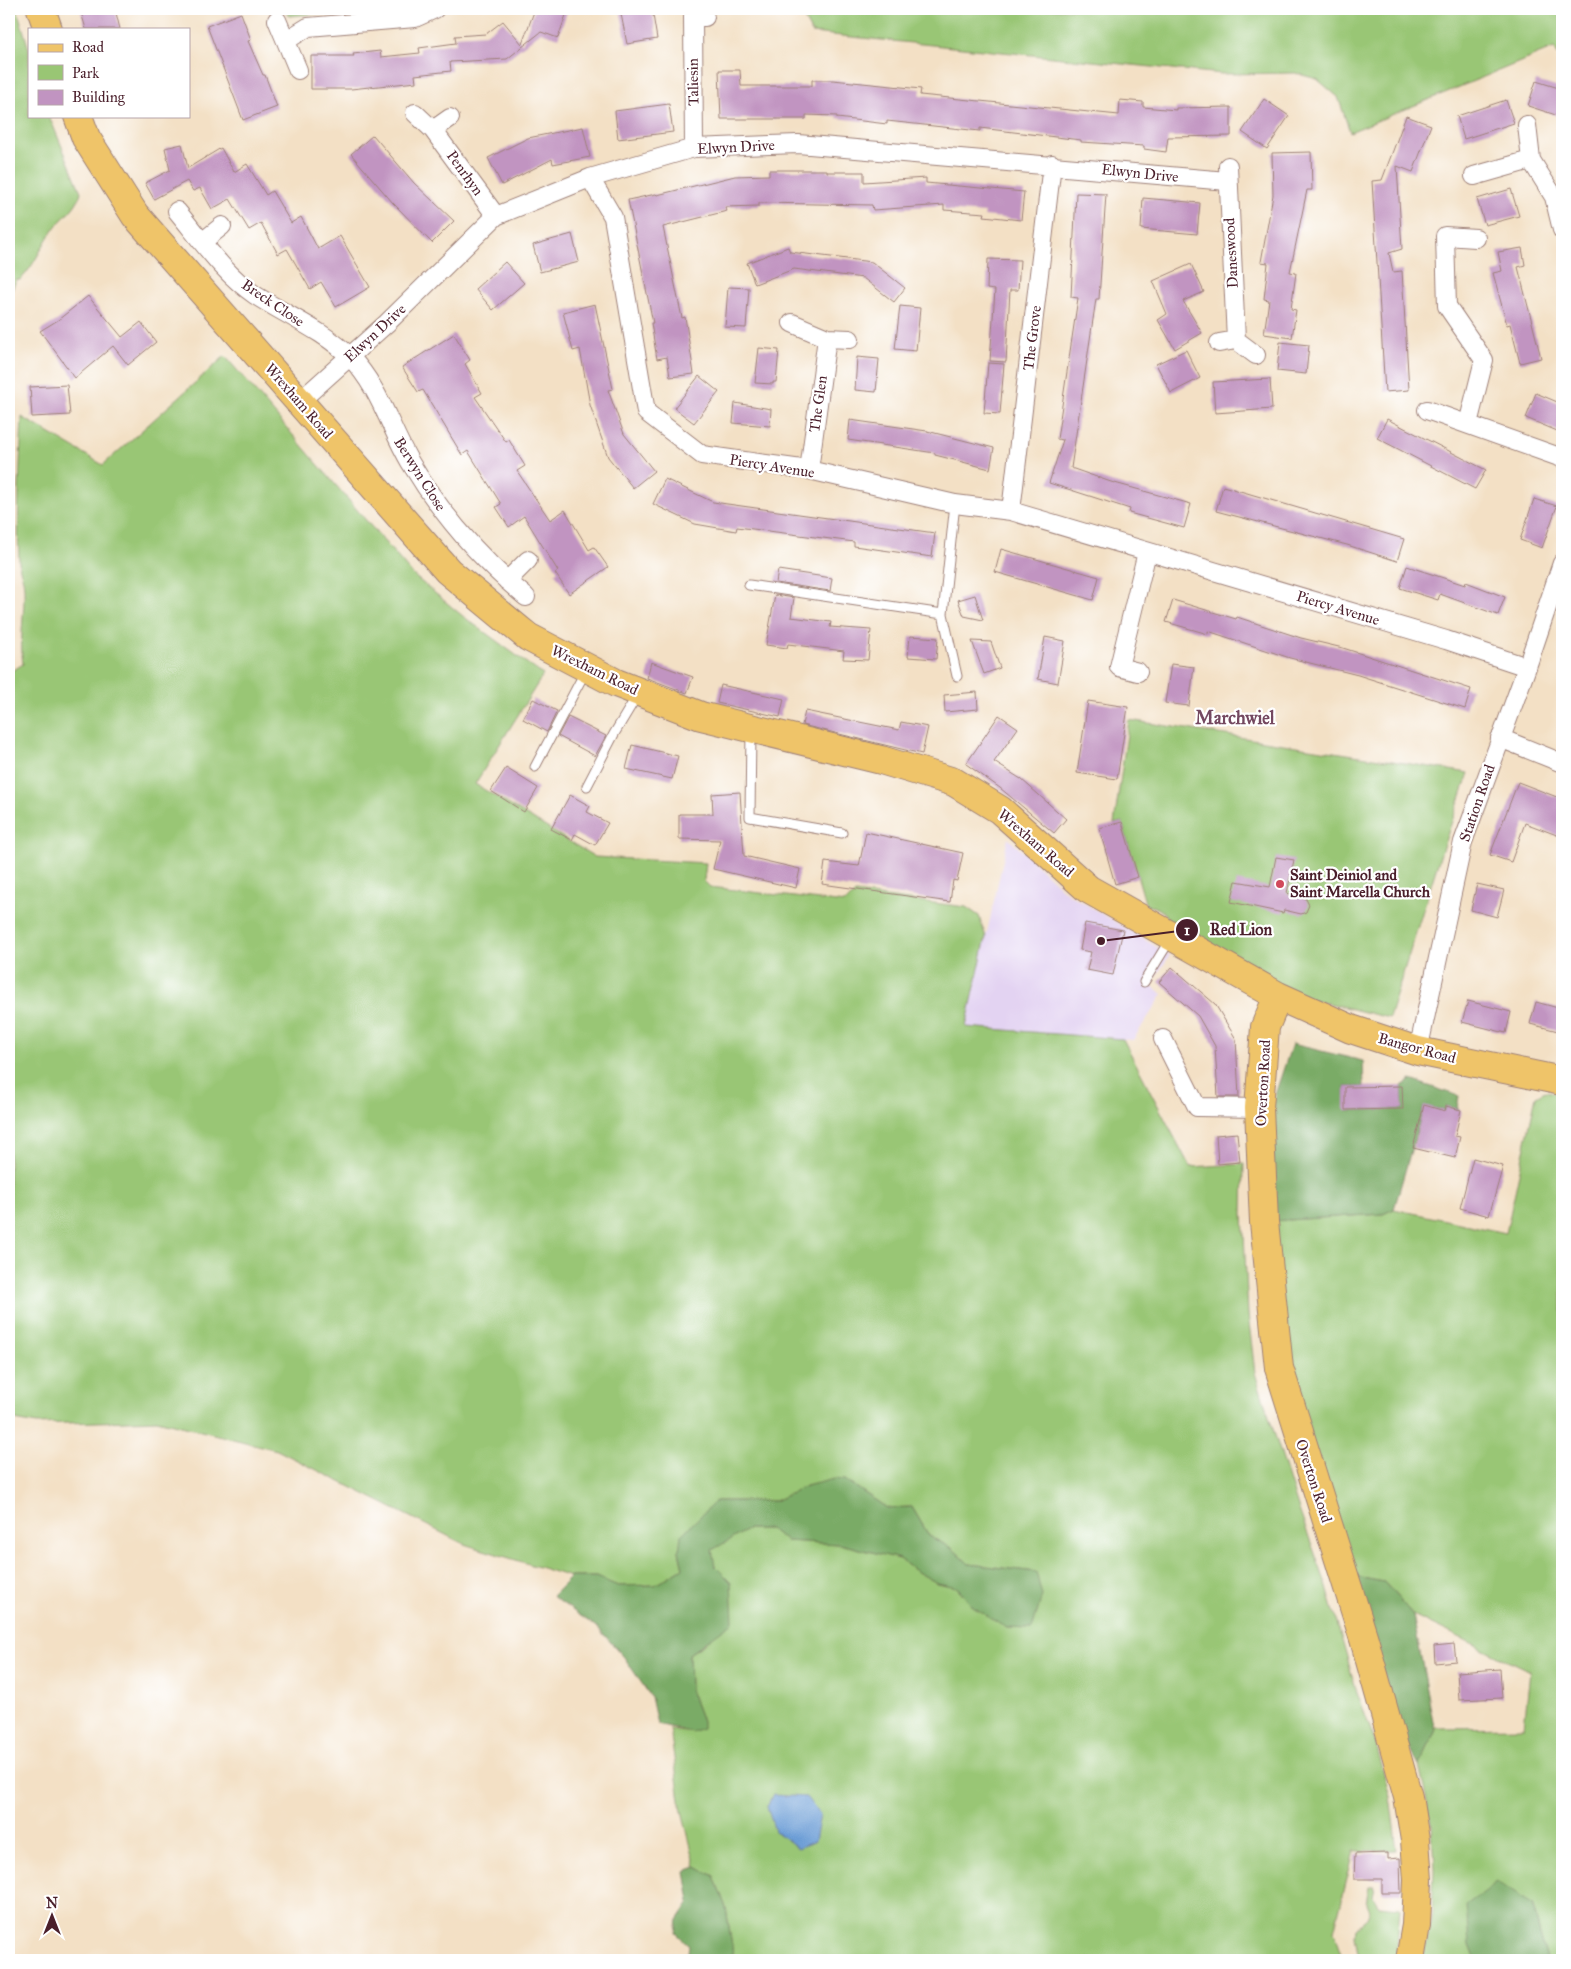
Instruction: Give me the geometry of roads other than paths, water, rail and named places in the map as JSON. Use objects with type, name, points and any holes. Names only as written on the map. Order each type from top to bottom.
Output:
[{"type":"main road","points":[[40,9],[48,28]]},
{"type":"main road","name":"Wrexham Road","points":[[79,118],[86,138],[135,215],[448,571],[528,637],[587,668],[640,692],[701,716],[881,760],[954,782],[1000,810],[1088,889],[1278,996]]},
{"type":"main road","name":"Bangor Road","points":[[1278,996],[1351,1029],[1418,1051],[1562,1081]]},
{"type":"main road","name":"Overton Road","points":[[1278,996],[1265,1027],[1259,1108],[1264,1222],[1279,1368],[1364,1640],[1408,1797],[1415,1840],[1418,1880],[1416,1924],[1410,1960]]},
{"type":"street","points":[[287,40],[308,26],[415,18],[435,9]]},
{"type":"street","name":"Taliesin","points":[[692,17],[694,148]]},
{"type":"street","points":[[277,20],[298,70]]},
{"type":"street","name":"Penrhyn","points":[[416,113],[433,130],[496,216]]},
{"type":"street","points":[[433,130],[450,118]]},
{"type":"street","points":[[1527,125],[1530,160],[1554,197],[1562,230]]},
{"type":"street","name":"Elwyn Drive","points":[[300,402],[496,216],[590,178],[694,148],[798,144],[1052,164],[1227,174]]},
{"type":"street","points":[[1474,176],[1530,160]]},
{"type":"street","name":"The Grove","points":[[1011,511],[1052,164]]},
{"type":"street","name":"Daneswood","points":[[1227,174],[1236,340]]},
{"type":"street","name":"Piercy Avenue","points":[[590,178],[613,216],[646,412],[702,455],[809,470],[955,504],[1011,511],[1446,640],[1527,667]]},
{"type":"street","name":"Breck Close","points":[[178,211],[223,266],[253,294],[312,329],[350,356]]},
{"type":"street","points":[[202,242],[222,226]]},
{"type":"street","points":[[1468,424],[1484,360],[1447,306],[1445,236],[1476,238]]},
{"type":"street","points":[[792,323],[827,338],[850,340]]},
{"type":"street","name":"The Glen","points":[[809,470],[827,338]]},
{"type":"street","points":[[1219,343],[1236,340],[1256,355]]},
{"type":"street","name":"Berwyn Close","points":[[350,356],[378,392],[389,422],[410,461],[442,512],[477,552],[526,597]]},
{"type":"street","points":[[1428,410],[1562,458]]},
{"type":"street","points":[[1138,672],[1119,667],[1148,552]]},
{"type":"street","points":[[507,581],[528,560]]},
{"type":"street","name":"Station Road","points":[[1418,1051],[1463,842],[1527,667],[1562,563]]},
{"type":"street","points":[[1500,738],[1562,763]]},
{"type":"street","points":[[1163,1039],[1192,1112],[1259,1108]]},
{"type":"lane","points":[[955,504],[943,614],[957,676]]},
{"type":"lane","points":[[749,585],[943,614]]},
{"type":"lane","points":[[534,768],[587,668]]},
{"type":"lane","points":[[587,786],[614,734],[640,692]]},
{"type":"lane","points":[[751,728],[750,817],[842,833]]},
{"type":"lane","points":[[1144,982],[1171,937]]},
{"type":"water","points":[[773,1795],[806,1797],[820,1815],[815,1841],[798,1848],[775,1831],[767,1807]]},
{"type":"place","name":"Saint Deiniol and Saint Marcella Church","points":[[1280,884]]},
{"type":"place","name":"Red Lion","points":[[1101,941]]},
{"type":"district","name":"Marchwiel","points":[[1235,718]]}]
